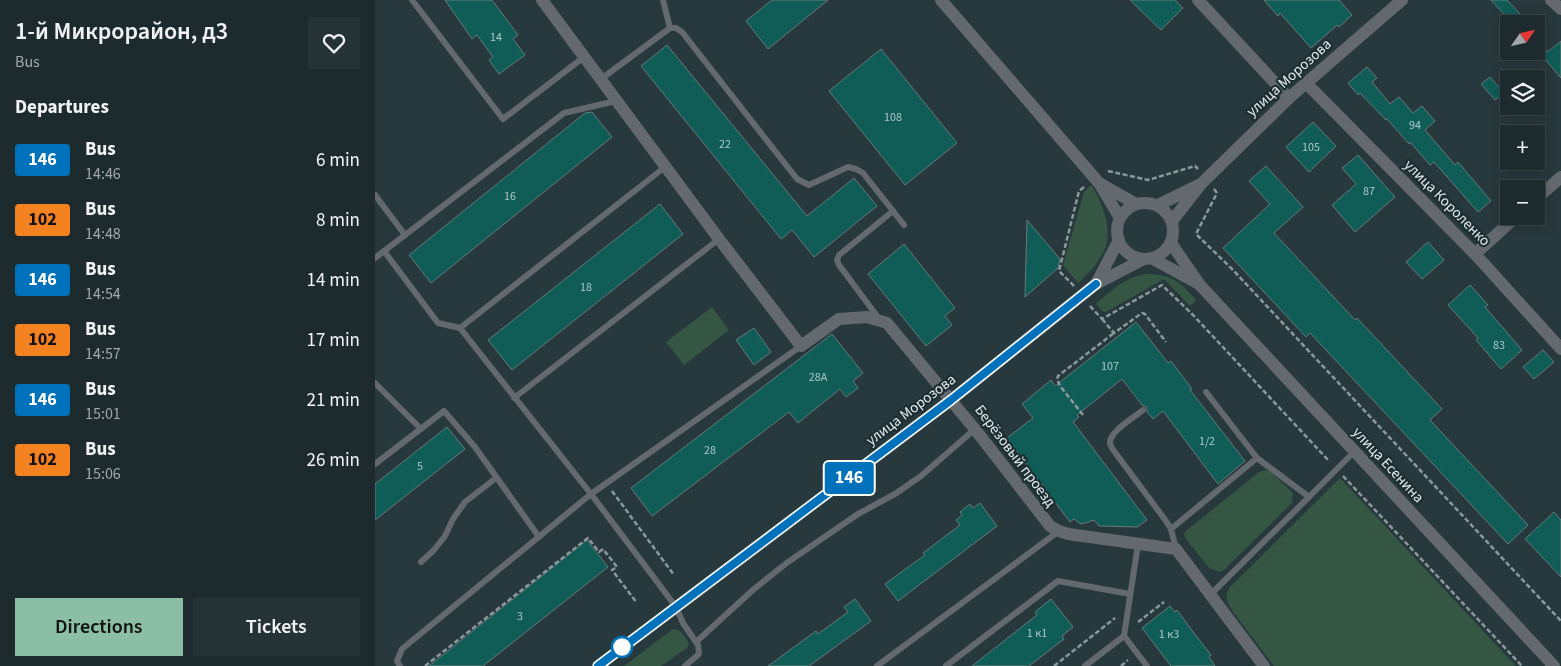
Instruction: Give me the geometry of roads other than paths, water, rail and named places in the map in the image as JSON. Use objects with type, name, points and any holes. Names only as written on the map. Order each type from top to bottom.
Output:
[{"type":"street","points":[[541,0],[801,346],[839,319],[867,316],[881,321]]},
{"type":"street","points":[[941,0],[1099,183],[1120,218]]},
{"type":"street","points":[[1198,0],[1289,98]]},
{"type":"street","name":"улица Морозова","points":[[1201,184],[1289,98],[1403,0]]},
{"type":"street","points":[[1551,0],[1561,9]]},
{"type":"street","name":"улица Короленко","points":[[1306,83],[1475,254],[1561,349]]},
{"type":"street","points":[[1545,191],[1561,177]]},
{"type":"street","points":[[1099,183],[1136,204]]},
{"type":"street","points":[[1158,205],[1201,184]]},
{"type":"street","points":[[1172,221],[1201,184]]},
{"type":"street","points":[[1096,284],[1148,259],[1165,252],[1171,243],[1174,232],[1172,221],[1167,212],[1158,205],[1147,202],[1136,204],[1120,218],[1117,229],[1119,240],[1125,250],[1132,257],[1148,259],[1199,284]]},
{"type":"street","points":[[1475,254],[1507,225]]},
{"type":"street","points":[[1096,284],[1119,240]]},
{"type":"street","points":[[1171,243],[1199,284]]},
{"type":"street","name":"улица Морозова","points":[[598,666],[951,400],[1096,284]]},
{"type":"street","name":"улица Есенина","points":[[1199,284],[1554,666]]},
{"type":"street","name":"Берёзовый проезд","points":[[881,321],[887,323],[975,429],[1043,519],[1059,531]]},
{"type":"street","points":[[1059,531],[1176,549],[1264,666]]},
{"type":"lane","points":[[412,0],[503,119],[584,57]]},
{"type":"lane","points":[[663,0],[670,28]]},
{"type":"lane","points":[[601,79],[670,28],[675,28],[682,32],[797,179],[809,185],[848,167],[856,169],[863,173],[904,225]]},
{"type":"lane","points":[[375,258],[564,113],[616,101]]},
{"type":"lane","points":[[460,328],[665,167]]},
{"type":"lane","points":[[375,195],[405,235]]},
{"type":"lane","points":[[881,321],[837,260],[839,255],[893,211]]},
{"type":"lane","points":[[514,398],[719,239]]},
{"type":"lane","points":[[384,251],[438,322],[460,328],[677,607],[683,623],[700,649],[699,654],[685,666]]},
{"type":"lane","points":[[400,666],[397,661],[402,649],[591,494],[801,346]]},
{"type":"lane","points":[[375,383],[421,429]]},
{"type":"lane","points":[[1206,392],[1257,458],[1309,498]]},
{"type":"lane","points":[[1143,410],[1115,432],[1111,437],[1110,444],[1171,529],[1176,549]]},
{"type":"lane","points":[[375,464],[444,411],[475,447],[539,537]]},
{"type":"lane","points":[[696,642],[754,589],[781,568],[858,514],[895,494],[921,476],[975,429]]},
{"type":"lane","points":[[1211,595],[1354,452]]},
{"type":"lane","points":[[1171,529],[1257,458]]},
{"type":"lane","points":[[421,562],[445,536],[453,519],[465,502],[496,478]]},
{"type":"lane","points":[[877,666],[1059,531]]},
{"type":"lane","points":[[1085,666],[1124,636],[1138,544]]},
{"type":"lane","points":[[946,666],[1058,581],[1130,594]]},
{"type":"lane","points":[[1124,636],[1147,666]]}]
